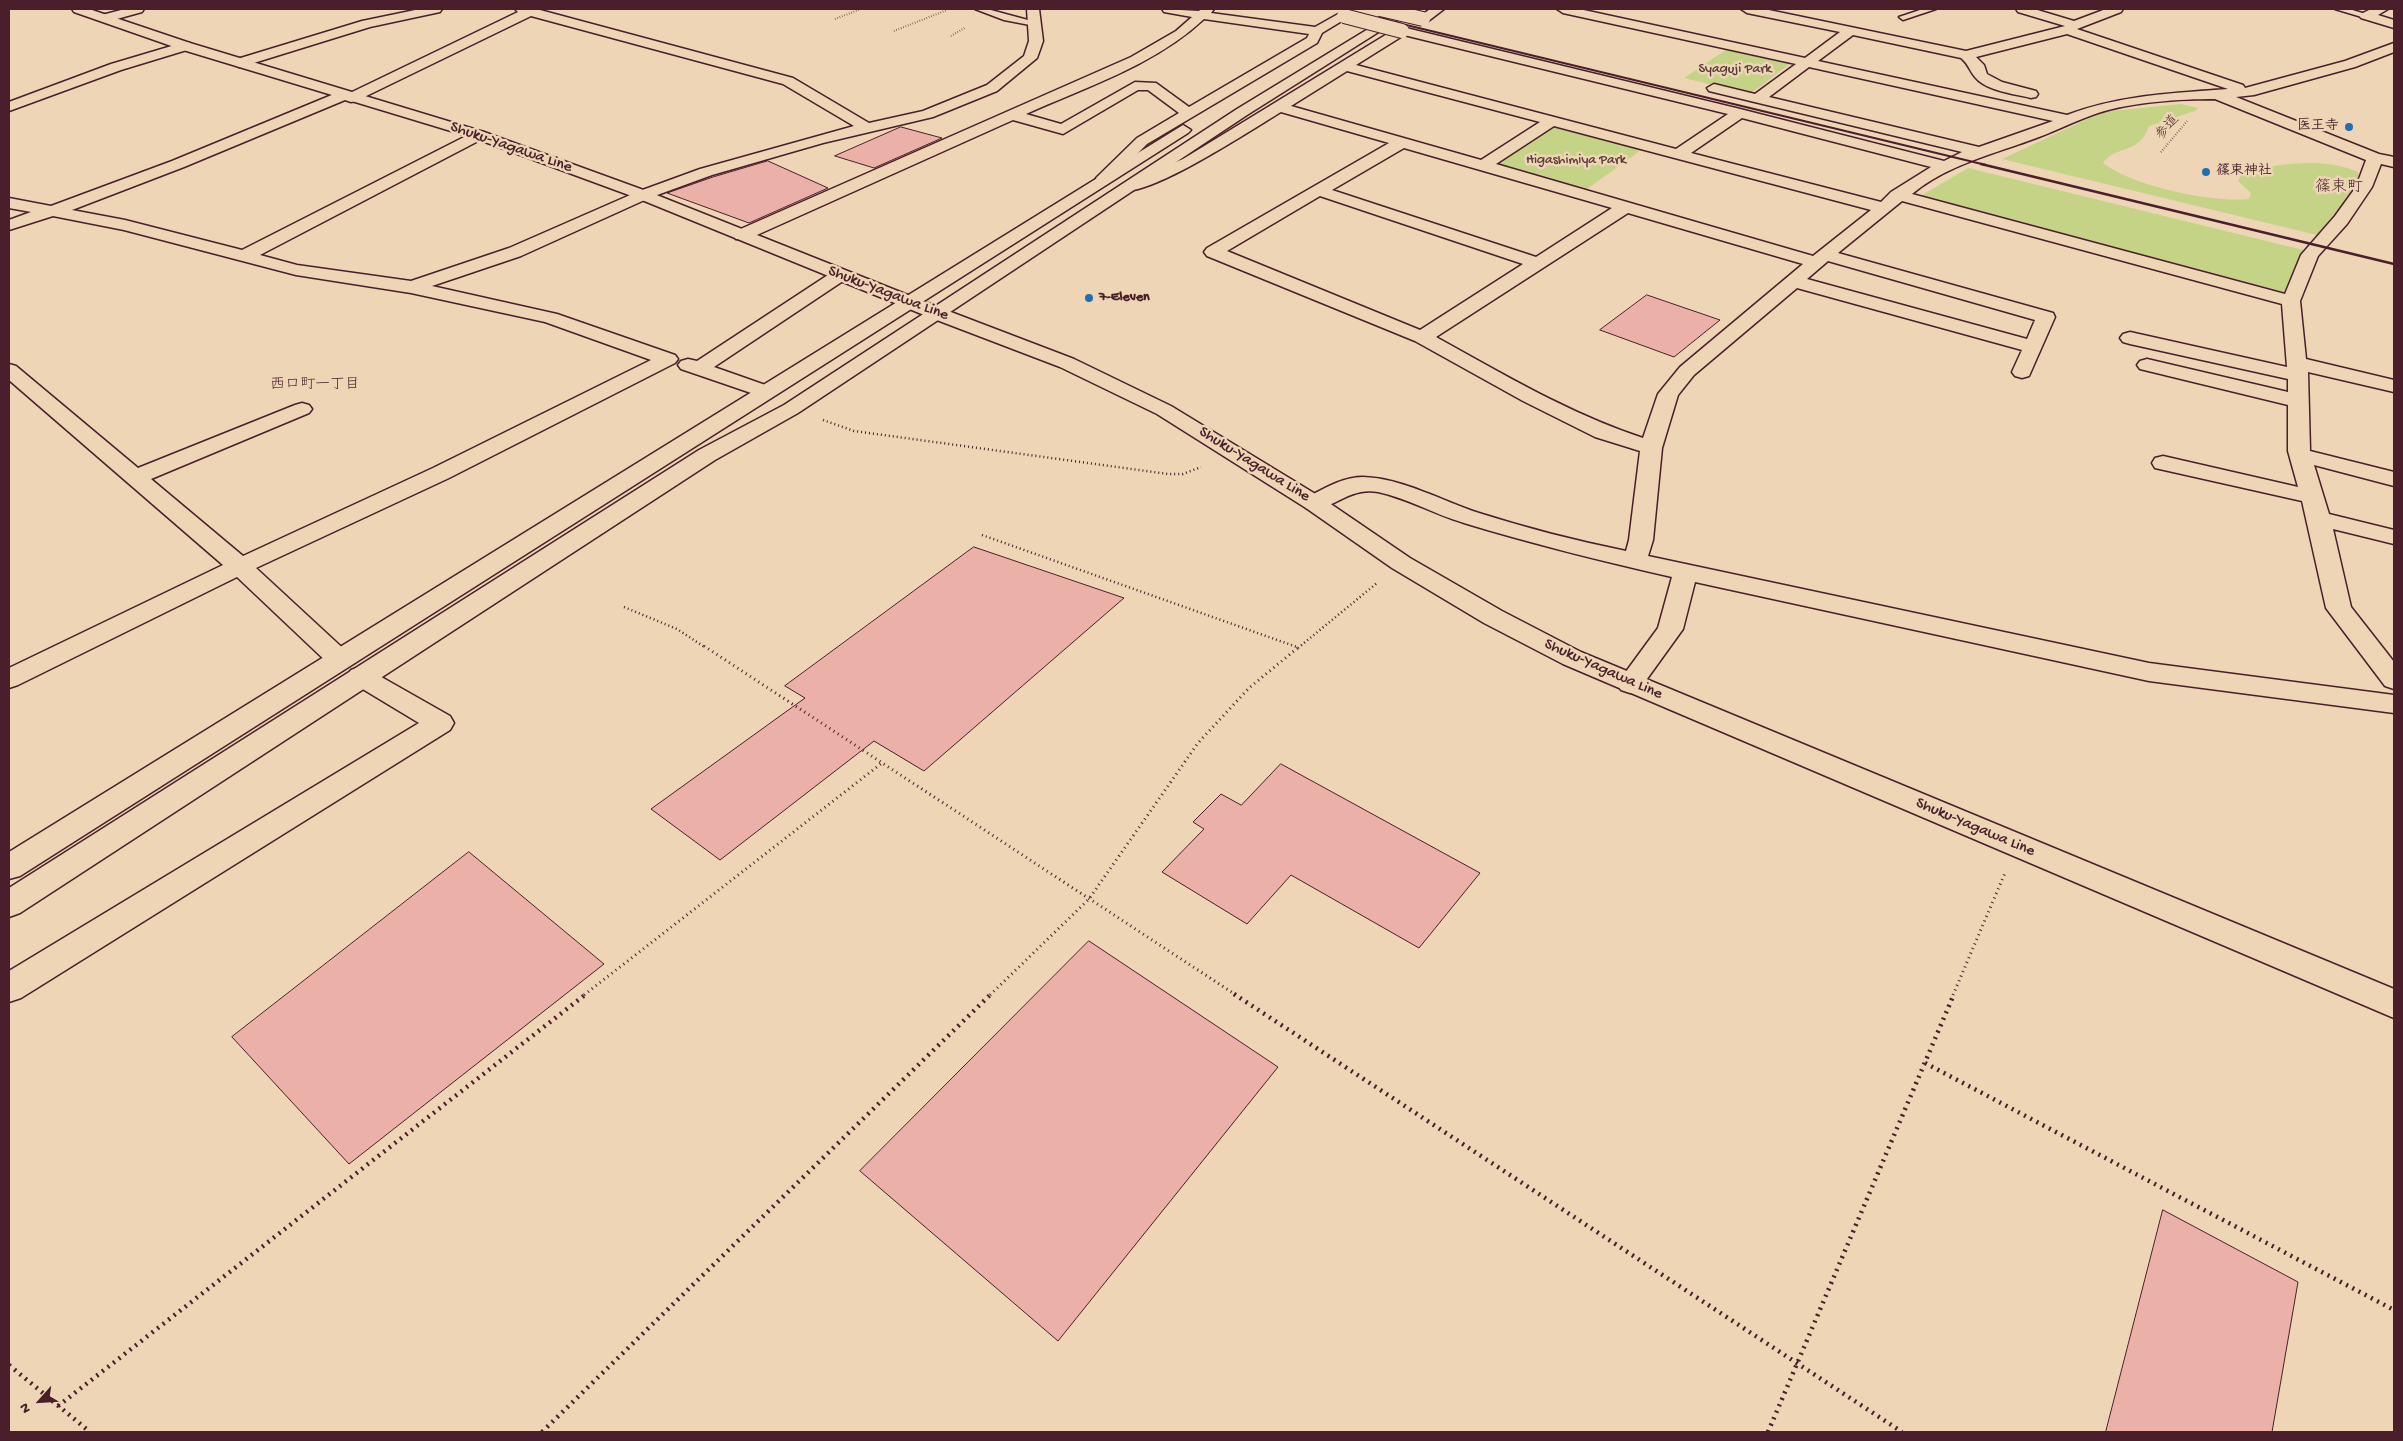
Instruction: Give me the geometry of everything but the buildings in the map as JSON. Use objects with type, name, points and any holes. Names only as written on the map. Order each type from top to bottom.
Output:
[{"type":"street","name":"Shuku-Yagawa Line","points":[[78,9],[239,63],[479,135],[643,195],[908,302],[1067,363],[1146,400],[1236,453],[1314,503],[1401,563],[1493,617],[1572,658],[2394,1004]]},
{"type":"street","points":[[106,18],[138,9]]},
{"type":"street","points":[[239,63],[367,24],[436,9]]},
{"type":"street","points":[[1168,9],[1317,30],[1347,23],[1381,9],[1442,24]]},
{"type":"street","points":[[9,867],[349,668],[706,455],[791,409],[1242,112],[1409,9]]},
{"type":"street","points":[[1423,19],[1438,9]]},
{"type":"street","points":[[1563,9],[2065,119]]},
{"type":"street","points":[[1747,9],[1966,55],[2071,28],[2117,9]]},
{"type":"street","points":[[2022,9],[2249,92]]},
{"type":"street","points":[[2365,15],[2382,9]]},
{"type":"street","points":[[9,225],[55,211],[348,96],[528,10],[788,81],[867,128]]},
{"type":"street","points":[[742,235],[1136,60],[1181,34],[1205,13]]},
{"type":"street","points":[[2365,15],[2394,24]]},
{"type":"street","points":[[411,287],[515,252],[643,195],[751,158],[928,114],[992,88],[1030,58],[1036,42],[1034,16]]},
{"type":"street","points":[[1347,23],[1402,31],[1740,113],[1948,167]]},
{"type":"street","points":[[1104,178],[1142,141],[1312,40],[1317,30]]},
{"type":"street","points":[[1129,187],[1189,162],[1402,31]]},
{"type":"street","points":[[1757,98],[1850,31]]},
{"type":"street","points":[[9,904],[349,668],[764,391],[1104,178],[1325,44]]},
{"type":"street","points":[[9,107],[116,68],[185,46]]},
{"type":"street","points":[[1635,562],[1641,540],[1651,448],[1668,394],[1688,371],[1793,281],[1897,195],[1919,180],[1980,152],[2023,138],[2065,119],[2096,109],[2152,99],[2249,92],[2350,64],[2394,47]]},
{"type":"street","points":[[1966,55],[1977,65],[1981,76],[1997,85],[2048,98]]},
{"type":"street","points":[[1344,66],[1882,208]]},
{"type":"street","points":[[1700,85],[1980,152]]},
{"type":"street","points":[[1012,116],[1064,129],[1135,86],[1151,86],[1190,114]]},
{"type":"street","points":[[2216,94],[2375,158],[2394,162]]},
{"type":"street","points":[[2067,102],[2096,109]]},
{"type":"street","points":[[1280,107],[1624,208],[2046,317],[2022,372]]},
{"type":"street","points":[[1679,154],[1740,113]]},
{"type":"street","points":[[1483,166],[1551,121]]},
{"type":"street","points":[[245,256],[479,135]]},
{"type":"street","points":[[1402,142],[1213,252],[1422,337],[1530,396],[1587,424],[1651,448]]},
{"type":"street","points":[[2375,158],[2364,188],[2341,220],[2310,255],[2291,301],[2297,369],[2301,455],[2319,519],[2339,608],[2394,680]]},
{"type":"street","points":[[1320,191],[1537,262]]},
{"type":"street","points":[[1897,195],[2291,301]]},
{"type":"street","points":[[9,204],[125,225],[296,270],[411,287],[550,318],[764,391]]},
{"type":"street","points":[[1422,337],[1624,208]]},
{"type":"street","points":[[700,368],[840,275]]},
{"type":"street","points":[[1793,281],[2033,347]]},
{"type":"street","points":[[2130,338],[2394,386]]},
{"type":"street","points":[[9,679],[240,566],[450,468],[668,359]]},
{"type":"street","points":[[2146,365],[2298,401]]},
{"type":"street","points":[[9,370],[240,566],[349,668],[440,723],[9,988]]},
{"type":"street","points":[[135,477],[302,408]]},
{"type":"street","points":[[2301,455],[2394,479]]},
{"type":"street","points":[[2163,464],[2313,497]]},
{"type":"street","points":[[1314,503],[1346,487],[1361,484],[1382,486],[1500,526],[1635,562],[2149,672],[2394,704]]},
{"type":"street","points":[[2319,519],[2394,537]]},
{"type":"street","points":[[1630,684],[1670,629],[1685,572]]},
{"type":"lane","points":[[978,9],[1007,18],[1034,16]]},
{"type":"lane","points":[[1903,17],[1932,9]]},
{"type":"lane","points":[[2339,9],[2365,15]]},
{"type":"path","points":[[835,19],[861,9]]},
{"type":"path","points":[[922,9],[947,10]]},
{"type":"path","points":[[894,31],[952,9]]},
{"type":"path","name":"参道","points":[[2161,152],[2190,118]]},
{"type":"path","points":[[791,409],[854,431],[1168,474],[1183,474],[1236,453]]},
{"type":"path","points":[[982,535],[1298,647]]},
{"type":"path","points":[[542,1432],[1089,899],[1198,743],[1249,688],[1401,563]]},
{"type":"path","points":[[624,607],[678,629],[1902,1432]]},
{"type":"path","points":[[58,1406],[882,763]]},
{"type":"path","points":[[1768,1432],[2017,846]]},
{"type":"path","points":[[1925,1063],[2394,1310]]},
{"type":"path","points":[[9,1365],[90,1432]]},
{"type":"green space","name":"Syaguji Park","points":[[1727,49],[1791,63],[1750,94],[1684,78]]},
{"type":"green space","points":[[2181,104],[2198,108],[2195,111],[2149,126],[2144,137],[2137,144],[2111,155],[2103,163],[2133,179],[2152,186],[2194,195],[2233,200],[2249,199],[2251,193],[2238,181],[2243,171],[2286,164],[2315,163],[2344,167],[2358,172],[2358,185],[2317,235],[2002,159],[2094,116],[2111,111]]},
{"type":"green space","name":"Higashimiya Park","points":[[1555,127],[1641,150],[1583,192],[1495,166]]},
{"type":"green space","points":[[1968,168],[2303,250],[2284,292],[1919,197]]},
{"type":"railway","points":[[1340,9],[1986,165]]},
{"type":"railway","points":[[1981,164],[2394,264]]},
{"type":"place","name":"医王寺","points":[[2349,127]]},
{"type":"place","name":"篠束神社","points":[[2206,172]]},
{"type":"place","name":"7-Eleven","points":[[1089,298]]},
{"type":"district","name":"篠束町","points":[[2339,189]]},
{"type":"district","name":"西口町一丁目","points":[[315,386]]}]
